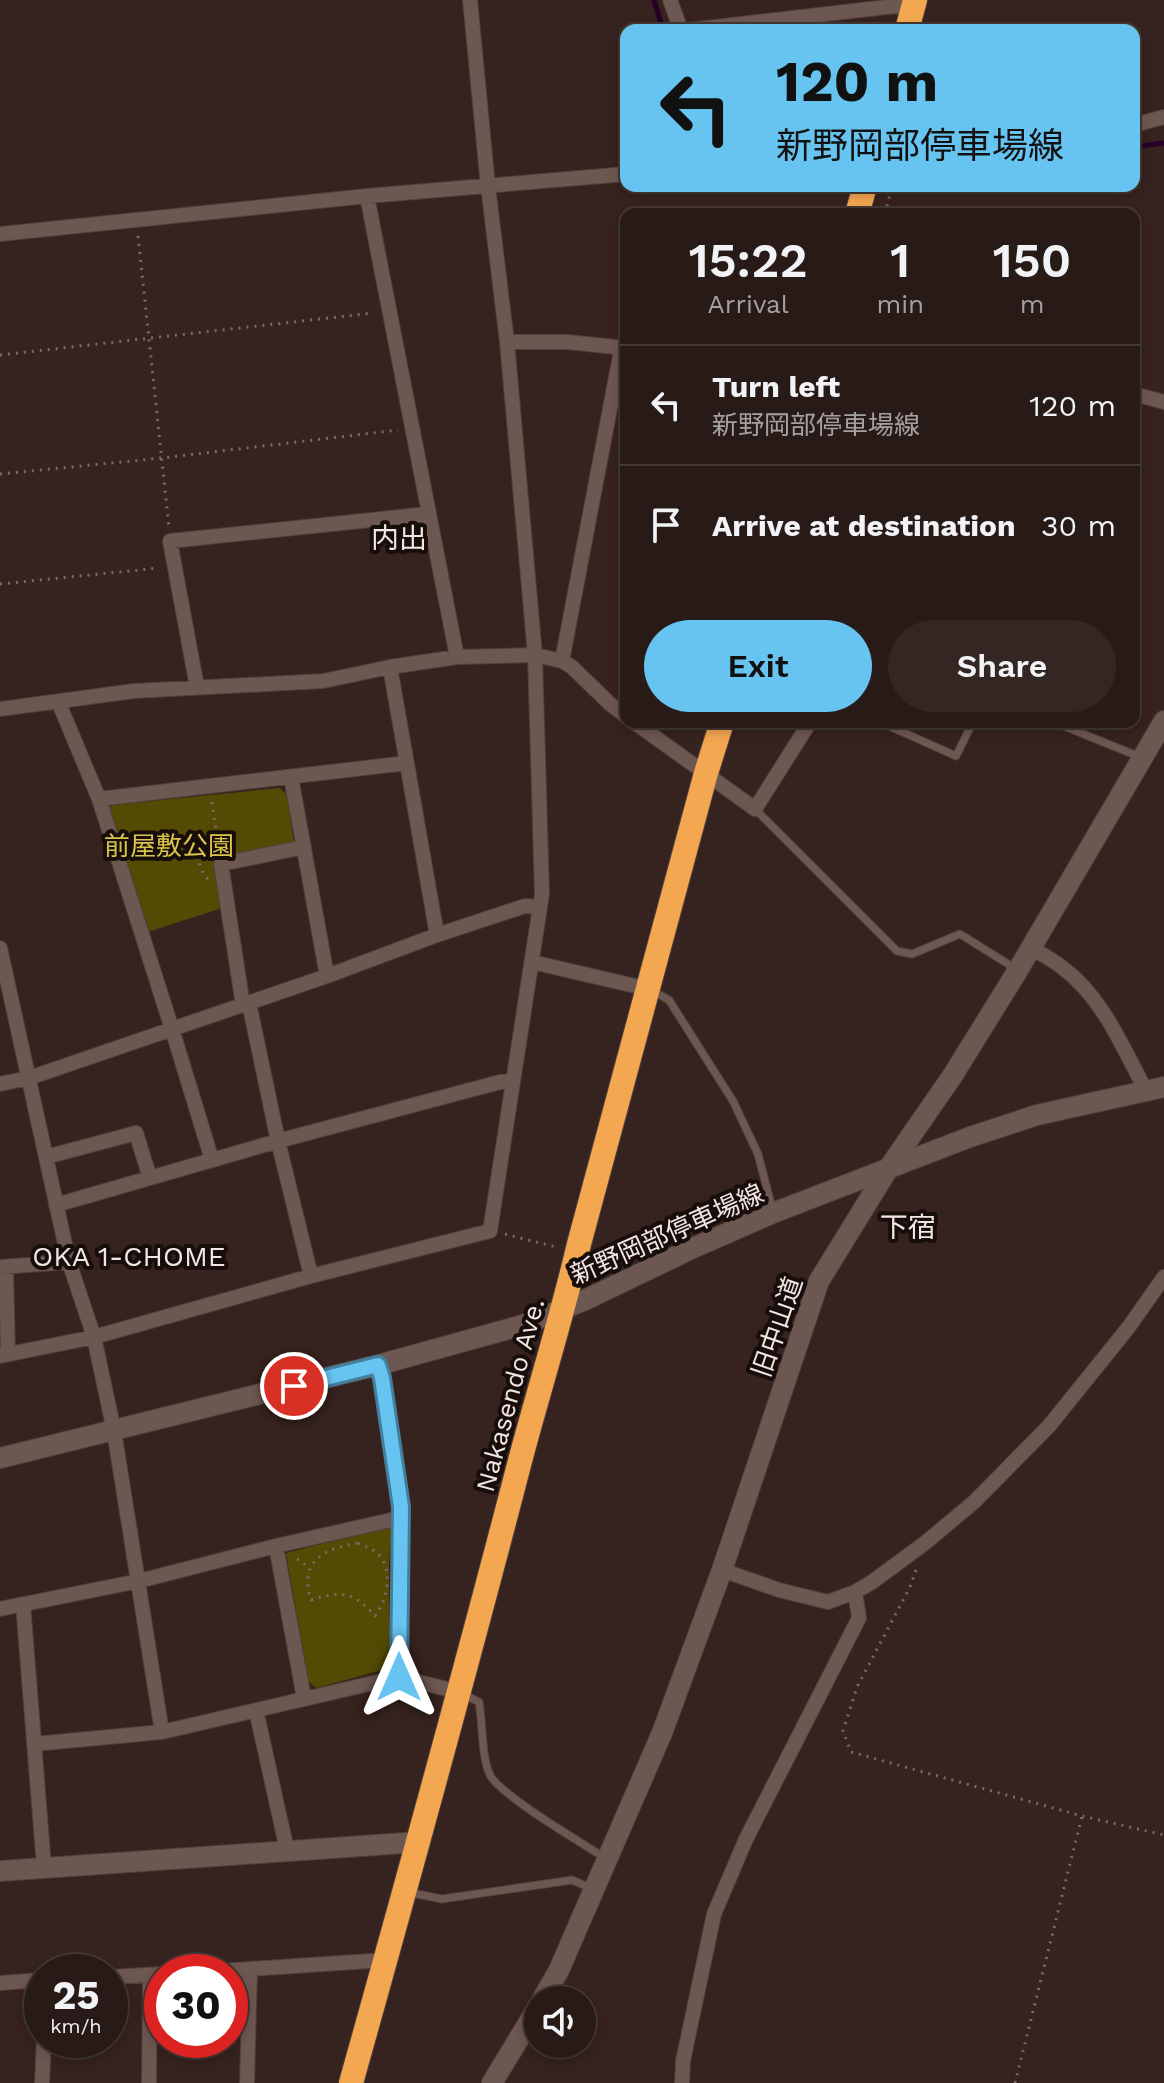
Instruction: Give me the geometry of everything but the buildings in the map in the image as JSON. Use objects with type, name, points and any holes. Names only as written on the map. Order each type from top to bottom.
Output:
[{"type":"highway","name":"Nakasendo Ave.","points":[[351,2083],[720,728]]},
{"type":"street","points":[[69,1262],[3,1267],[4,1355],[94,1337],[311,1276],[490,1231],[542,894],[535,655],[507,342],[470,0]]},
{"type":"street","points":[[670,0],[679,24]]},
{"type":"street","points":[[740,24],[895,6],[912,13]]},
{"type":"street","points":[[1140,123],[1164,117]]},
{"type":"street","points":[[0,234],[367,196],[620,175]]},
{"type":"street","points":[[367,196],[457,657]]},
{"type":"street","points":[[507,342],[567,342],[620,347]]},
{"type":"street","points":[[562,661],[620,362]]},
{"type":"street","points":[[1140,396],[1164,402]]},
{"type":"street","points":[[197,687],[170,541],[428,514]]},
{"type":"street","points":[[0,709],[134,691],[323,681],[457,657],[535,655],[562,661],[572,667],[620,712]]},
{"type":"street","points":[[390,667],[437,935]]},
{"type":"street","points":[[58,701],[99,799],[212,1160]]},
{"type":"street","name":"旧中山道","points":[[550,1986],[662,1733],[722,1570],[819,1281],[1018,970],[1164,721]]},
{"type":"street","points":[[642,728],[755,809],[806,728]]},
{"type":"street","points":[[99,799],[407,763]]},
{"type":"street","points":[[291,777],[327,976]]},
{"type":"street","points":[[304,847],[221,864],[246,1004],[311,1276]]},
{"type":"street","points":[[0,1084],[29,1078],[525,906],[540,907]]},
{"type":"street","points":[[0,948],[4,984],[29,1078],[69,1262],[94,1337],[114,1431],[162,1732]]},
{"type":"street","points":[[1031,948],[1064,968],[1091,996],[1155,1089]]},
{"type":"street","points":[[532,962],[648,989]]},
{"type":"street","points":[[56,1205],[278,1141],[512,1081]]},
{"type":"street","name":"新野岡部停車場線","points":[[0,1458],[378,1365],[523,1325],[607,1290],[773,1213],[970,1137],[1037,1115],[1155,1089]]},
{"type":"street","points":[[46,1157],[136,1133],[150,1178]]},
{"type":"street","points":[[722,1570],[779,1590],[828,1602],[855,1592],[925,1543],[974,1502],[1049,1426],[1128,1328],[1164,1277]]},
{"type":"street","points":[[0,1609],[139,1581],[400,1518],[399,1677]]},
{"type":"street","points":[[276,1546],[304,1698]]},
{"type":"street","points":[[682,2083],[683,2061],[714,1914],[746,1839],[859,1618],[855,1592]]},
{"type":"street","points":[[23,1604],[44,1867]]},
{"type":"street","points":[[34,1744],[162,1732],[399,1677],[459,1692]]},
{"type":"street","points":[[256,1710],[287,1850]]},
{"type":"street","points":[[0,1871],[419,1842]]},
{"type":"street","points":[[247,2083],[250,1970],[385,1960]]},
{"type":"street","points":[[0,1983],[24,1981]]},
{"type":"street","points":[[492,2083],[524,2030]]},
{"type":"street","points":[[42,2083],[43,2058]]},
{"type":"street","points":[[149,2083],[151,2058]]},
{"type":"lane","points":[[893,728],[956,756],[970,728]]},
{"type":"lane","points":[[1069,728],[1142,758]]},
{"type":"lane","points":[[755,809],[897,951],[912,954],[960,934],[1018,970]]},
{"type":"lane","points":[[648,989],[669,1000],[733,1101],[758,1154],[773,1213]]},
{"type":"lane","points":[[378,1365],[399,1493],[400,1518]]},
{"type":"lane","points":[[459,1692],[479,1702],[491,1776],[516,1800],[608,1860]]},
{"type":"lane","points":[[405,1892],[442,1899],[572,1880],[595,1890]]},
{"type":"path","points":[[137,220],[170,541]]},
{"type":"path","points":[[0,355],[389,311]]},
{"type":"path","points":[[0,474],[412,429]]},
{"type":"path","points":[[0,584],[175,566]]},
{"type":"path","points":[[209,787],[218,839]]},
{"type":"path","points":[[201,853],[204,846],[218,839],[232,842],[243,859]]},
{"type":"path","points":[[490,1231],[561,1249]]},
{"type":"path","points":[[358,1543],[381,1558],[387,1573],[386,1597],[375,1616],[363,1603],[349,1595],[332,1593],[311,1600],[307,1589],[309,1567],[319,1556],[339,1546],[358,1543]]},
{"type":"path","points":[[925,1543],[910,1587],[857,1687],[843,1731],[851,1752],[1082,1816],[1164,1835]]},
{"type":"path","points":[[1015,2083],[1082,1816]]},
{"type":"green space","name":"前屋敷公園","points":[[280,788],[287,795],[294,844],[215,861],[222,908],[145,933],[107,810],[111,805]]},
{"type":"green space","points":[[392,1526],[389,1564],[390,1666],[316,1688],[308,1681],[286,1553]]},
{"type":"waterway","points":[[654,0],[661,24]]},
{"type":"waterway","points":[[1140,146],[1164,143]]},
{"type":"district","name":"内出","points":[[399,538]]},
{"type":"district","name":"下宿","points":[[908,1227]]},
{"type":"district","name":"OKA 1-CHOME","points":[[129,1256]]},
{"type":"route","points":[[294,1386],[378,1365],[401,1507],[399,1677]]}]
